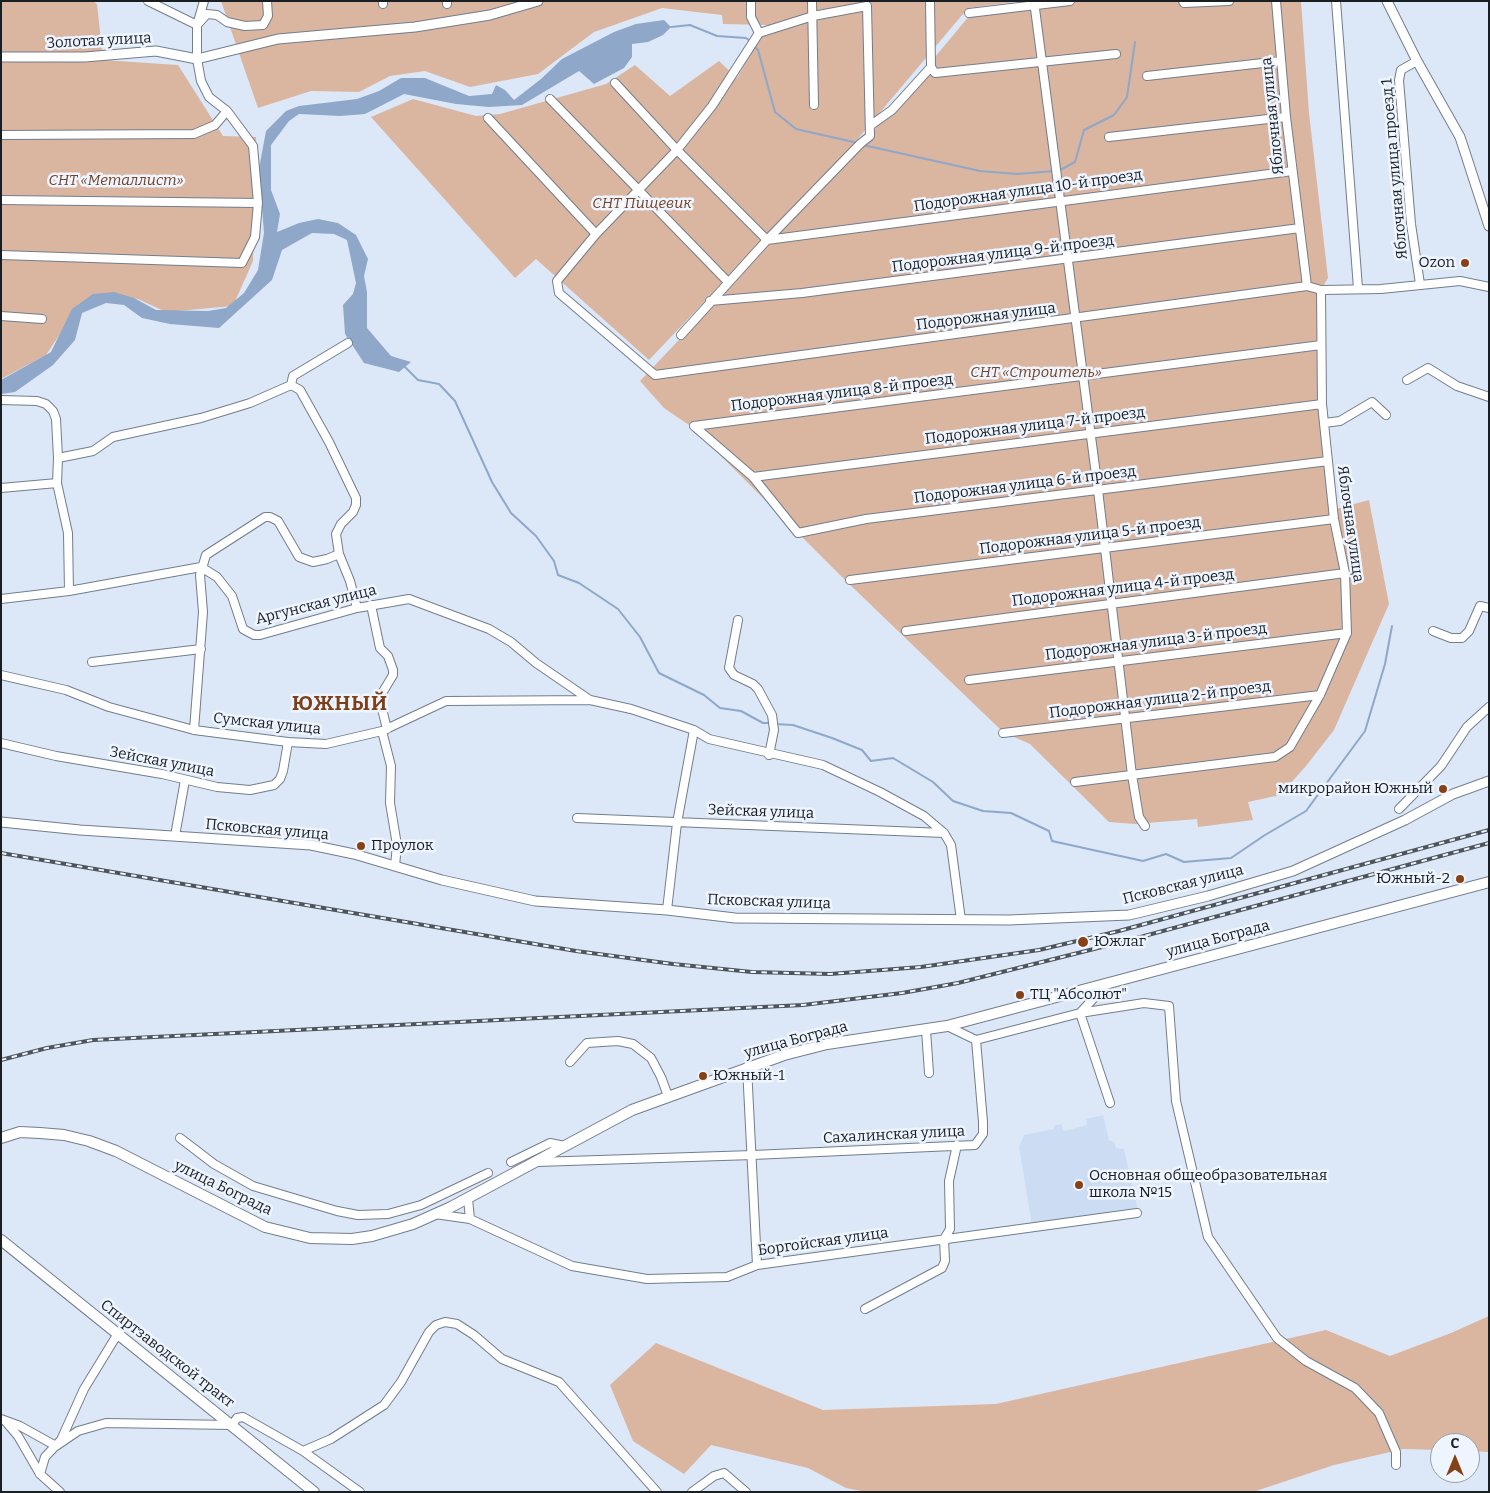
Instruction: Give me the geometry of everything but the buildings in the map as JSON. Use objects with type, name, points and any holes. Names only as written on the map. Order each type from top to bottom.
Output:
[{"type":"main road","name":"улица Бограда","points":[[1,1138],[20,1132],[64,1135],[89,1141],[116,1151],[253,1222],[292,1235],[310,1238],[352,1239],[394,1231],[435,1214],[632,1110],[748,1067],[827,1044],[947,1026],[1489,882]]},
{"type":"main road","name":"Спиртзаводской тракт","points":[[1,1240],[314,1492]]},
{"type":"street","points":[[148,1],[198,25]]},
{"type":"street","points":[[1,255],[242,263],[254,237],[258,203],[253,146],[227,111],[209,98],[201,81],[197,59],[198,25],[204,1]]},
{"type":"street","points":[[198,25],[207,14],[217,15],[227,22],[245,26],[263,25],[268,16],[267,1]]},
{"type":"street","points":[[197,59],[278,39],[415,27],[490,15],[538,1]]},
{"type":"street","points":[[751,1],[751,17],[759,33]]},
{"type":"street","points":[[812,1],[814,105]]},
{"type":"street","points":[[930,1],[931,67],[934,73],[1116,54]]},
{"type":"street","points":[[969,13],[1034,3],[1070,1]]},
{"type":"street","points":[[1183,1],[1184,3],[1229,1]]},
{"type":"street","name":"Яблочная улица","points":[[1276,1],[1286,117],[1307,286]]},
{"type":"street","points":[[1336,1],[1358,288]]},
{"type":"street","points":[[1387,1],[1417,61],[1460,137],[1489,226]]},
{"type":"street","points":[[1034,3],[1069,260],[1132,775],[1139,817],[1145,826]]},
{"type":"street","points":[[488,118],[596,234],[677,150],[712,106],[759,33],[813,16],[867,4],[870,136],[767,240],[710,301],[681,336]]},
{"type":"street","name":"Золотая улица","points":[[1,58],[85,57],[156,51],[197,59]]},
{"type":"street","points":[[1147,76],[1281,61]]},
{"type":"street","name":"Яблочная улица проезд 1","points":[[1417,61],[1401,70],[1399,80],[1411,224],[1420,284]]},
{"type":"street","points":[[871,125],[892,110],[931,67]]},
{"type":"street","points":[[615,83],[677,150],[767,240]]},
{"type":"street","points":[[550,99],[728,282]]},
{"type":"street","points":[[1,135],[194,134],[214,125],[227,111]]},
{"type":"street","points":[[1109,137],[1286,117]]},
{"type":"street","name":"Подорожная улица 10-й проезд","points":[[767,240],[1292,170]]},
{"type":"street","points":[[1,200],[258,203]]},
{"type":"street","name":"Подорожная улица 9-й проезд","points":[[710,301],[812,292],[1069,260],[1300,228]]},
{"type":"street","name":"Подорожная улица","points":[[596,234],[558,281],[559,293],[655,374],[1075,319],[1307,286],[1321,290],[1381,289],[1460,281],[1482,284],[1489,287]]},
{"type":"street","name":"Яблочная улица","points":[[1132,775],[1275,757],[1290,747],[1320,694],[1347,633],[1345,573],[1334,519],[1322,404],[1321,290]]},
{"type":"street","points":[[1,316],[42,319]]},
{"type":"street","points":[[291,385],[293,376],[348,343]]},
{"type":"street","name":"Подорожная улица 8-й проезд","points":[[753,478],[694,426],[1321,345]]},
{"type":"street","points":[[1407,380],[1428,368],[1457,386],[1489,397]]},
{"type":"street","points":[[58,458],[93,451],[113,437],[201,418],[250,403],[291,385]]},
{"type":"street","points":[[291,385],[300,390],[329,442],[356,498],[354,512],[341,524],[336,534],[339,554],[350,581],[357,608]]},
{"type":"street","points":[[1,400],[46,404],[53,411],[56,418],[57,483],[68,533],[70,590]]},
{"type":"street","points":[[1324,423],[1340,421],[1372,402],[1386,415]]},
{"type":"street","name":"Подорожная улица 7-й проезд","points":[[753,478],[1322,404]]},
{"type":"street","name":"Подорожная улица 6-й проезд","points":[[753,478],[798,533],[866,519],[1328,461]]},
{"type":"street","points":[[1,488],[57,483]]},
{"type":"street","points":[[194,730],[203,612],[201,567],[206,555],[265,517],[278,521],[299,557],[305,561],[320,560],[339,554]]},
{"type":"street","name":"Подорожная улица 5-й проезд","points":[[850,580],[1334,519]]},
{"type":"street","points":[[1,599],[70,590],[201,567]]},
{"type":"street","name":"Аргунская улица","points":[[201,567],[217,577],[232,596],[243,629],[254,635],[260,635],[357,608],[409,599],[489,629],[511,642],[536,663],[590,700]]},
{"type":"street","name":"Подорожная улица 4-й проезд","points":[[906,631],[1345,573]]},
{"type":"street","points":[[371,605],[380,648],[388,656],[394,673],[380,701],[391,766],[390,803],[397,845],[395,866]]},
{"type":"street","points":[[1433,631],[1451,638],[1462,638],[1469,631],[1480,606],[1489,608]]},
{"type":"street","points":[[738,620],[729,668],[734,675],[758,689],[772,715],[774,730],[769,755]]},
{"type":"street","name":"Подорожная улица 3-й проезд","points":[[969,680],[1347,633]]},
{"type":"street","points":[[92,662],[201,650]]},
{"type":"street","name":"Сумская улица","points":[[1,675],[58,688],[109,707],[194,730],[288,742],[326,744],[384,730],[446,701],[590,700]]},
{"type":"street","name":"Подорожная улица 2-й проезд","points":[[1003,733],[1320,694]]},
{"type":"street","points":[[590,700],[631,708],[694,730],[709,739],[769,755],[823,765],[924,816],[944,833],[951,846],[961,920]]},
{"type":"street","points":[[1399,808],[1441,766],[1467,727],[1489,707]]},
{"type":"street","points":[[667,910],[677,823],[694,730]]},
{"type":"street","name":"Зейская улица","points":[[1,743],[56,756],[217,787],[250,790],[274,785],[284,771],[288,742]]},
{"type":"street","points":[[1075,782],[1132,775]]},
{"type":"street","points":[[175,836],[185,780]]},
{"type":"street","name":"Псковская улица","points":[[1,822],[311,845],[442,880],[535,901],[667,910],[734,918],[961,920],[1129,915],[1208,896],[1294,871],[1405,820],[1454,794],[1489,781]]},
{"type":"street","name":"Зейская улица","points":[[577,818],[944,833]]},
{"type":"street","points":[[1080,1013],[1106,985]]},
{"type":"street","points":[[947,1026],[976,1040],[1080,1013],[1144,1003],[1169,1006],[1176,1101],[1208,1237],[1277,1338],[1306,1361],[1355,1388],[1379,1413],[1396,1452],[1396,1465]]},
{"type":"street","points":[[1080,1013],[1110,1102]]},
{"type":"street","points":[[926,1030],[929,1073]]},
{"type":"street","name":"Сахалинская улица","points":[[535,1162],[975,1145],[983,1134],[976,1040]]},
{"type":"street","points":[[570,1062],[587,1042],[618,1041],[634,1044],[651,1058],[668,1096]]},
{"type":"street","points":[[748,1067],[757,1264]]},
{"type":"street","points":[[180,1138],[222,1170],[253,1186],[337,1212],[358,1215],[392,1214],[421,1205],[488,1173]]},
{"type":"street","points":[[511,1162],[550,1143],[565,1146]]},
{"type":"street","points":[[865,1309],[942,1268],[945,1261],[944,1239],[950,1229],[949,1181],[957,1145]]},
{"type":"street","points":[[468,1198],[470,1219]]},
{"type":"street","name":"Боргойская улица","points":[[435,1214],[470,1219],[572,1266],[647,1279],[727,1277],[757,1264],[1137,1213]]},
{"type":"street","points":[[392,1214],[394,1231]]},
{"type":"street","points":[[303,1451],[338,1435],[384,1405],[401,1382],[429,1332],[436,1325],[445,1322],[457,1324],[474,1335],[502,1359],[559,1382],[657,1492]]},
{"type":"street","points":[[40,1474],[45,1457],[66,1432],[84,1389],[117,1335]]},
{"type":"street","points":[[56,1446],[78,1431],[106,1422],[232,1425],[237,1418],[243,1417],[303,1451],[360,1492]]},
{"type":"street","points":[[4,1420],[20,1426],[56,1446]]},
{"type":"street","points":[[4,1420],[18,1436],[40,1474],[60,1492]]},
{"type":"street","points":[[692,1492],[714,1476],[724,1473],[746,1492]]},
{"type":"shaded area","points":[[664,20],[671,27],[663,35],[648,42],[632,44],[632,57],[624,68],[594,84],[579,71],[522,105],[489,107],[456,104],[404,94],[365,114],[340,116],[299,114],[289,121],[271,145],[271,190],[280,214],[277,232],[299,223],[318,219],[338,223],[356,235],[368,259],[364,276],[367,292],[367,328],[391,356],[411,362],[399,372],[364,363],[345,334],[343,305],[353,294],[356,283],[347,240],[334,234],[312,233],[282,250],[272,280],[219,328],[170,324],[142,318],[124,305],[106,303],[82,313],[75,340],[53,365],[15,392],[1,394],[1,380],[51,352],[72,309],[93,294],[114,292],[134,298],[156,310],[208,311],[226,308],[244,293],[258,270],[264,233],[259,169],[266,131],[286,111],[299,106],[357,99],[379,91],[401,78],[425,78],[469,96],[492,94],[496,85],[505,90],[514,100],[541,79],[562,59],[614,32],[636,24]]},
{"type":"shaded area","name":"Основная общеобразовательная школа №15","points":[[1103,1115],[1109,1140],[1114,1142],[1116,1148],[1124,1149],[1138,1211],[1032,1226],[1019,1147],[1024,1135],[1054,1129],[1054,1126],[1061,1124],[1064,1131],[1087,1125],[1086,1119]]},
{"type":"green space","name":"СНТ «Металлист»","points":[[1,1],[93,1],[97,4],[103,60],[178,65],[223,136],[256,137],[253,261],[233,306],[166,312],[138,299],[103,295],[68,322],[46,355],[1,379]]},
{"type":"green space","name":"СНТ Пищевик","points":[[221,1],[1022,1],[968,8],[850,148],[649,360],[536,259],[515,278],[371,117],[413,99],[476,116],[500,114],[606,84],[635,65],[670,96],[719,61],[737,78],[767,25],[723,24],[722,15],[662,8],[594,32],[538,74],[470,87],[425,71],[390,76],[359,92],[311,91],[258,108]]},
{"type":"green space","name":"СНТ «Строитель»","points":[[1037,1],[1301,1],[1309,113],[1328,278],[1318,295],[1317,397],[1332,510],[1369,500],[1389,604],[1334,730],[1280,795],[1248,802],[1253,820],[1198,827],[1197,819],[1135,824],[1109,822],[1030,744],[1003,732],[843,578],[692,427],[664,408],[640,381],[849,160],[970,15]]},
{"type":"green space","points":[[1489,1316],[1489,1452],[1480,1452],[1480,1433],[1430,1433],[1430,1450],[1403,1449],[1334,1465],[1253,1492],[866,1492],[846,1488],[808,1468],[711,1445],[684,1474],[633,1441],[610,1385],[656,1343],[823,1410],[996,1404],[1326,1330],[1390,1356],[1451,1333]]},
{"type":"waterway","points":[[671,27],[690,25],[717,36],[746,38],[750,41]]},
{"type":"waterway","points":[[1060,170],[1075,162],[1084,130],[1114,115],[1127,97],[1135,42]]},
{"type":"waterway","points":[[753,45],[758,50],[775,112],[796,129],[858,143]]},
{"type":"waterway","points":[[863,145],[980,171],[1017,174],[1055,171]]},
{"type":"waterway","points":[[405,367],[418,380],[439,384],[455,401],[492,482],[511,513],[536,536],[554,561],[558,575],[579,583],[618,609],[640,637],[659,673],[704,695],[720,708],[741,711],[763,723],[770,723]]},
{"type":"waterway","points":[[775,724],[793,725],[832,738],[862,750],[871,761],[893,758],[933,782],[953,801],[983,811],[1011,813],[1049,831],[1052,841],[1143,861],[1166,854],[1184,862],[1231,858],[1306,811],[1365,731],[1385,664],[1392,626]]},
{"type":"railway","points":[[1,853],[576,951],[752,972],[830,974],[921,967],[1039,950],[1119,931],[1489,830]]},
{"type":"railway","points":[[1,1060],[47,1048],[93,1040],[803,1005],[902,993],[958,983],[1122,942],[1489,843]]},
{"type":"place","name":"Ozon","points":[[1465,263]]},
{"type":"place","name":"микрорайон Южный","points":[[1443,789]]},
{"type":"place","name":"Проулок","points":[[361,846]]},
{"type":"place","name":"Южный-2","points":[[1460,879]]},
{"type":"place","name":"Южлаг","points":[[1083,942]]},
{"type":"place","name":"ТЦ \"Абсолют\"","points":[[1020,995]]},
{"type":"place","name":"Южный-1","points":[[703,1076]]},
{"type":"place","name":"Основная общеобразовательная школа №15","points":[[1079,1185]]},
{"type":"district","name":"ЮЖНЫЙ","points":[[340,704]]}]
